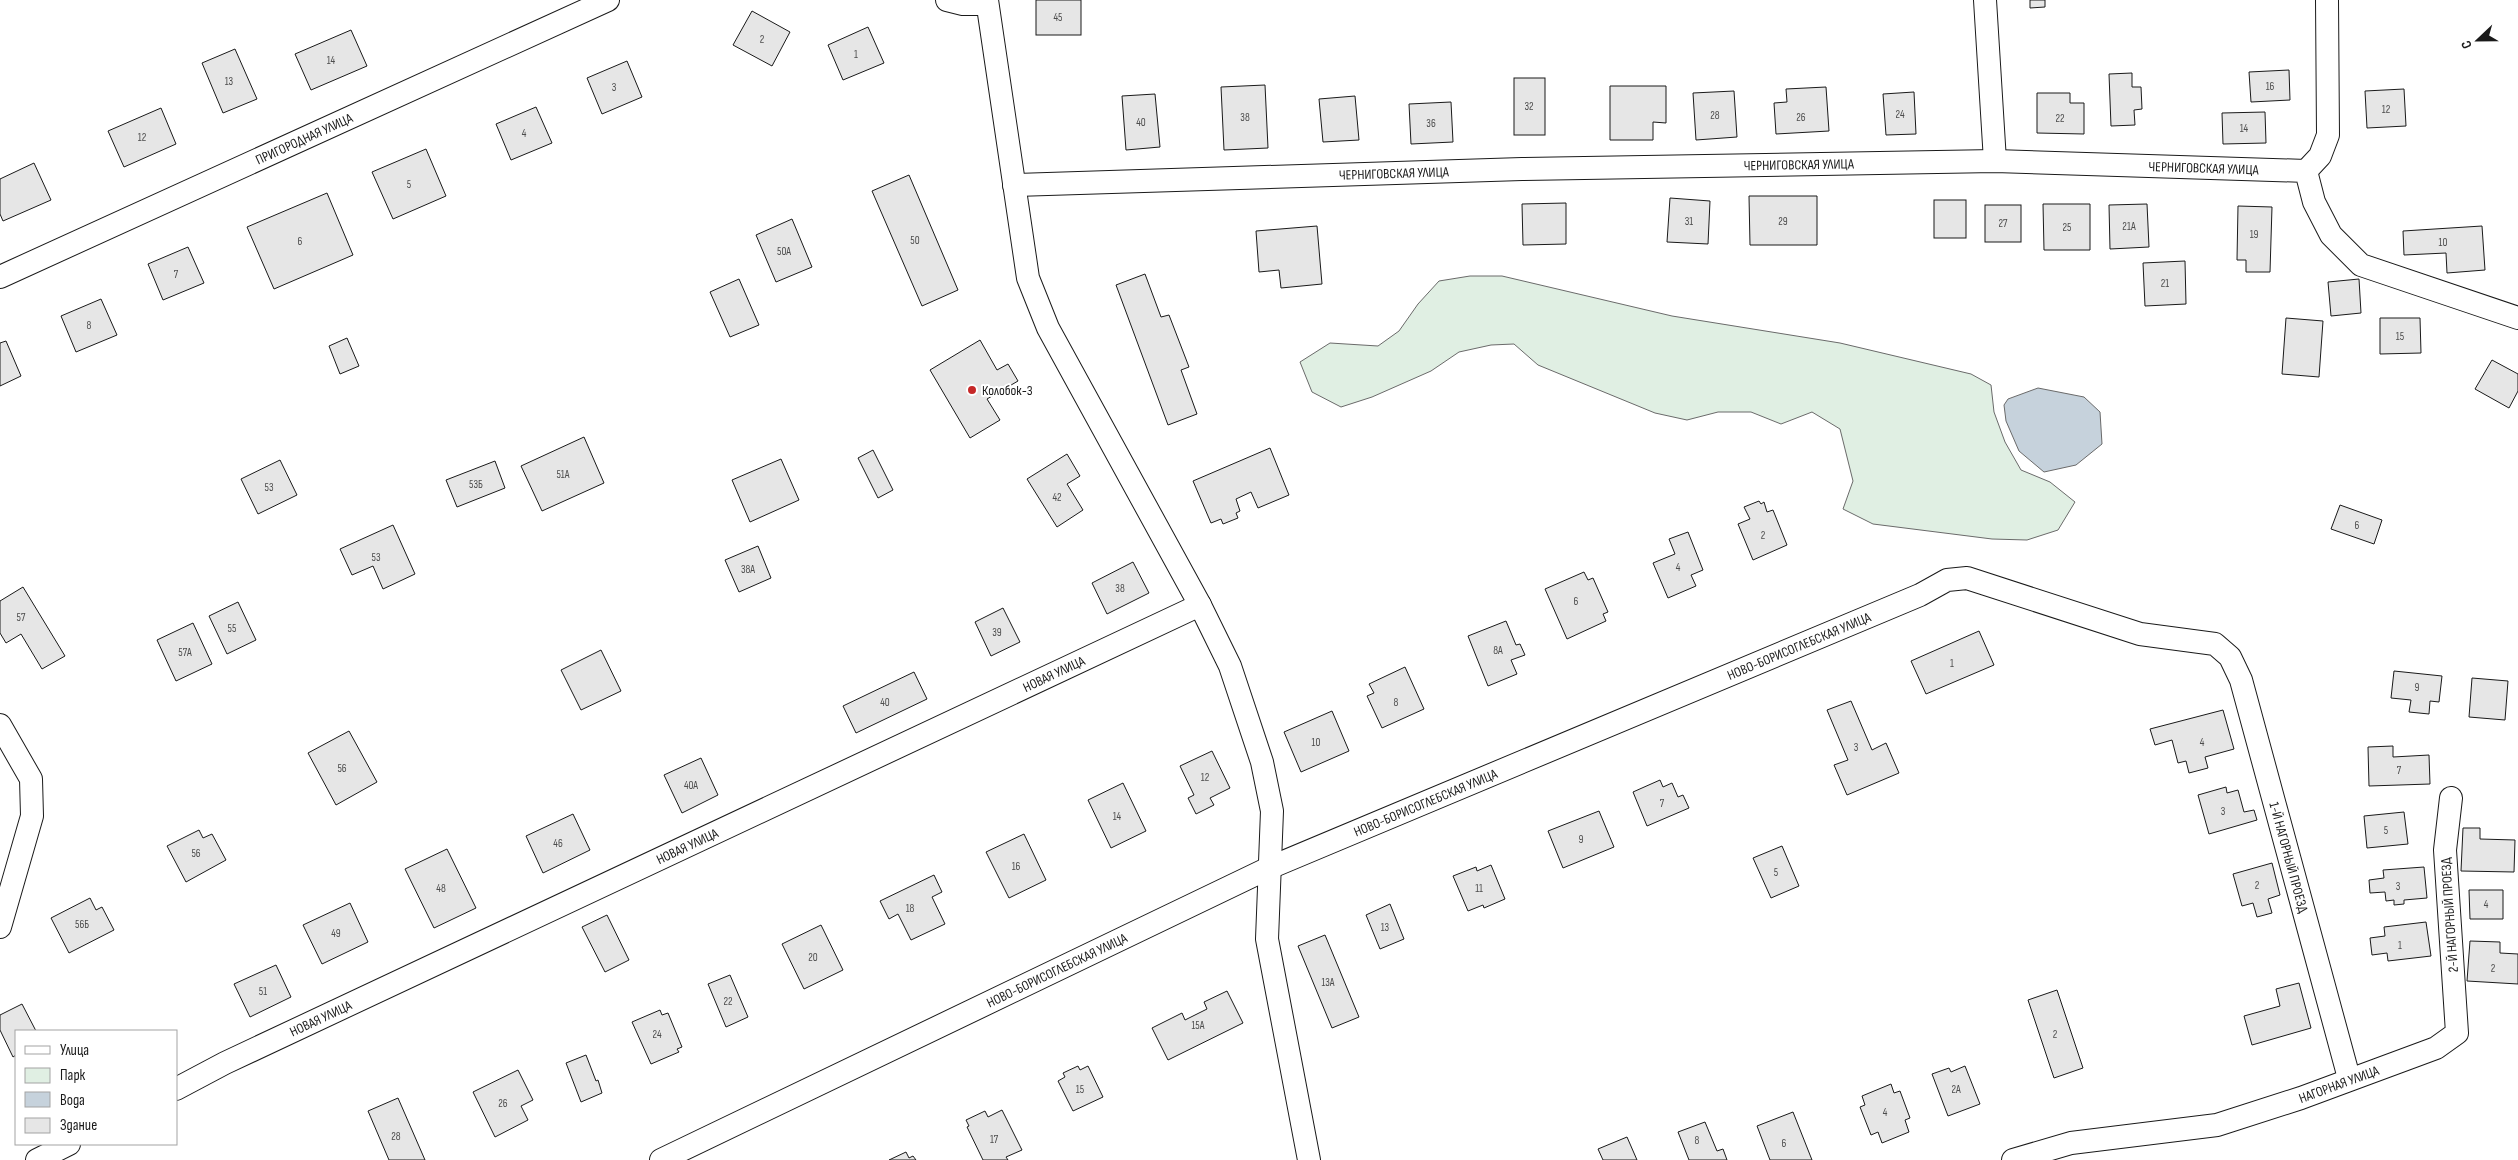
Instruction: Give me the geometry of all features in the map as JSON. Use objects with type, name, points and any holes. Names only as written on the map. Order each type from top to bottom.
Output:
[{"type":"street","name":"ПРИГОРОДНАЯ УЛИЦА","points":[[0,277],[608,0]]},
{"type":"street","points":[[948,0],[963,4],[987,2],[1028,278],[1048,328],[1200,605],[1230,666],[1262,762],[1272,811],[1267,939],[1309,1160]]},
{"type":"street","points":[[1985,0],[1996,161]]},
{"type":"street","points":[[2327,0],[2328,135],[2320,156],[2306,171],[2314,202],[2331,235],[2360,265],[2518,318]]},
{"type":"street","name":"ЧЕРНИГОВСКАЯ УЛИЦА","points":[[1014,185],[1532,169],[1996,161],[2306,171]]},
{"type":"street","name":"НОВО-БОРИСОГЛЕБСКАЯ УЛИЦА","points":[[661,1160],[1269,868],[1911,599],[1947,580],[1967,578],[2140,634],[2215,644]]},
{"type":"street","name":"НОВАЯ УЛИЦА","points":[[178,1088],[225,1064],[1200,605]]},
{"type":"street","name":"1-Й НАГОРНЫЙ ПРОЕЗД","points":[[2215,644],[2230,657],[2241,680],[2350,1078]]},
{"type":"street","points":[[0,725],[31,779],[32,816],[0,926]]},
{"type":"street","name":"2-Й НАГОРНЫЙ ПРОЕЗД","points":[[2451,798],[2445,850],[2457,1033]]},
{"type":"street","name":"НАГОРНАЯ УЛИЦА","points":[[2013,1160],[2071,1144],[2217,1125],[2301,1098],[2350,1078],[2436,1048],[2457,1033]]},
{"type":"street","points":[[37,1160],[67,1145]]},
{"type":"green space","points":[[1470,276],[1502,276],[1672,316],[1840,343],[1971,374],[1991,385],[1994,412],[2005,442],[2021,470],[2050,482],[2075,502],[2058,530],[2027,540],[1992,539],[1873,524],[1843,509],[1853,481],[1840,429],[1812,412],[1781,424],[1751,412],[1718,412],[1687,420],[1655,413],[1538,365],[1514,344],[1491,345],[1459,352],[1431,371],[1372,397],[1341,407],[1312,392],[1300,362],[1330,343],[1378,346],[1399,331],[1418,304],[1439,281]]},
{"type":"water","points":[[2038,388],[2084,397],[2100,412],[2102,444],[2076,465],[2044,472],[2019,451],[2006,421],[2004,405],[2008,399]]},
{"type":"building","points":[[1036,0],[1081,0],[1081,35],[1036,35]]},
{"type":"building","points":[[2030,0],[2045,0],[2045,7],[2030,8]]},
{"type":"building","points":[[752,11],[790,32],[772,66],[733,45]]},
{"type":"building","points":[[868,27],[884,63],[843,80],[828,45]]},
{"type":"building","points":[[351,30],[367,66],[311,90],[295,54]]},
{"type":"building","points":[[235,49],[257,99],[223,113],[202,63]]},
{"type":"building","points":[[627,61],[642,97],[602,114],[587,78]]},
{"type":"building","points":[[2289,70],[2290,100],[2251,102],[2249,72]]},
{"type":"building","points":[[2132,73],[2132,87],[2141,87],[2142,109],[2134,110],[2135,125],[2111,126],[2109,74]]},
{"type":"building","points":[[1514,78],[1545,78],[1545,135],[1514,135]]},
{"type":"building","points":[[1265,85],[1268,148],[1224,150],[1221,87]]},
{"type":"building","points":[[1610,86],[1666,86],[1666,123],[1653,122],[1653,140],[1610,140]]},
{"type":"building","points":[[1826,87],[1829,131],[1776,134],[1774,103],[1787,102],[1786,89]]},
{"type":"building","points":[[2404,89],[2406,126],[2367,128],[2365,91]]},
{"type":"building","points":[[1734,91],[1737,137],[1696,140],[1693,93]]},
{"type":"building","points":[[1914,92],[1916,134],[1886,135],[1883,94]]},
{"type":"building","points":[[2037,93],[2070,93],[2070,103],[2084,103],[2084,134],[2037,133]]},
{"type":"building","points":[[1155,94],[1160,147],[1126,150],[1122,96]]},
{"type":"building","points":[[1355,96],[1359,140],[1323,142],[1319,99]]},
{"type":"building","points":[[1451,102],[1453,142],[1411,144],[1409,104]]},
{"type":"building","points":[[536,107],[552,143],[511,160],[496,124]]},
{"type":"building","points":[[161,108],[176,144],[124,167],[108,131]]},
{"type":"building","points":[[2265,112],[2266,143],[2223,144],[2222,113]]},
{"type":"building","points":[[426,149],[446,196],[393,219],[372,172]]},
{"type":"building","points":[[34,163],[51,200],[3,221],[0,214],[0,179]]},
{"type":"building","points":[[909,175],[958,290],[922,306],[872,191]]},
{"type":"building","points":[[327,193],[353,255],[274,289],[247,227]]},
{"type":"building","points":[[1749,196],[1817,196],[1817,245],[1750,245]]},
{"type":"building","points":[[1670,198],[1710,201],[1708,244],[1667,242]]},
{"type":"building","points":[[1934,200],[1966,200],[1966,238],[1934,238]]},
{"type":"building","points":[[1566,203],[1566,244],[1523,245],[1522,204]]},
{"type":"building","points":[[2043,204],[2090,204],[2090,250],[2044,250]]},
{"type":"building","points":[[2147,204],[2149,247],[2110,249],[2109,205]]},
{"type":"building","points":[[1985,205],[2021,205],[2021,242],[1985,242]]},
{"type":"building","points":[[2238,206],[2272,207],[2270,272],[2246,272],[2246,260],[2237,260]]},
{"type":"building","points":[[792,219],[812,267],[776,282],[756,235]]},
{"type":"building","points":[[1317,226],[1322,284],[1281,288],[1279,270],[1259,272],[1256,231]]},
{"type":"building","points":[[2482,226],[2485,270],[2447,273],[2446,253],[2404,255],[2403,231]]},
{"type":"building","points":[[188,247],[204,283],[163,300],[148,264]]},
{"type":"building","points":[[2185,261],[2186,304],[2145,306],[2143,263]]},
{"type":"building","points":[[1145,274],[1161,317],[1169,315],[1189,367],[1181,370],[1197,414],[1168,425],[1116,285]]},
{"type":"building","points":[[739,279],[759,325],[730,337],[710,292]]},
{"type":"building","points":[[2359,279],[2361,313],[2331,316],[2328,282]]},
{"type":"building","points":[[101,299],[117,335],[76,352],[61,316]]},
{"type":"building","points":[[2286,318],[2323,321],[2319,377],[2282,374]]},
{"type":"building","points":[[2380,318],[2420,318],[2421,353],[2380,354]]},
{"type":"building","points":[[347,338],[359,366],[340,374],[329,346]]},
{"type":"building","name":"Колобок-3","points":[[980,340],[997,370],[1008,364],[1018,381],[987,399],[1000,420],[970,438],[930,370]]},
{"type":"building","points":[[6,341],[21,376],[0,386],[0,343]]},
{"type":"building","points":[[2492,360],[2518,374],[2518,391],[2509,408],[2475,389]]},
{"type":"building","points":[[584,437],[604,483],[542,511],[521,466]]},
{"type":"building","points":[[1270,448],[1289,495],[1258,508],[1251,492],[1236,499],[1240,511],[1236,513],[1238,518],[1223,524],[1221,519],[1211,523],[1193,481]]},
{"type":"building","points":[[873,450],[893,490],[878,498],[858,458]]},
{"type":"building","points":[[1067,454],[1080,476],[1067,484],[1083,510],[1057,527],[1027,479]]},
{"type":"building","points":[[781,459],[799,500],[750,522],[732,480]]},
{"type":"building","points":[[280,460],[297,495],[258,514],[241,479]]},
{"type":"building","points":[[495,461],[505,488],[457,507],[446,480]]},
{"type":"building","points":[[1759,501],[1761,504],[1764,502],[1767,512],[1773,510],[1787,545],[1753,560],[1738,524],[1750,519],[1744,507]]},
{"type":"building","points":[[2340,505],[2382,520],[2374,544],[2331,529]]},
{"type":"building","points":[[393,525],[415,574],[383,589],[373,566],[352,575],[340,549]]},
{"type":"building","points":[[1688,532],[1703,570],[1691,575],[1696,586],[1668,598],[1653,563],[1675,554],[1669,539]]},
{"type":"building","points":[[758,546],[771,578],[739,592],[725,560]]},
{"type":"building","points":[[1133,562],[1149,593],[1107,614],[1092,583]]},
{"type":"building","points":[[1584,572],[1588,580],[1593,578],[1608,612],[1603,614],[1606,621],[1567,639],[1545,589]]},
{"type":"building","points":[[23,587],[65,656],[42,669],[21,634],[6,643],[0,633],[0,601]]},
{"type":"building","points":[[238,602],[256,640],[227,654],[209,616]]},
{"type":"building","points":[[1003,608],[1020,642],[991,656],[975,622]]},
{"type":"building","points":[[1506,621],[1516,645],[1520,644],[1525,655],[1511,660],[1517,674],[1488,686],[1468,636]]},
{"type":"building","points":[[193,623],[212,664],[176,681],[157,640]]},
{"type":"building","points":[[1979,631],[1994,665],[1926,694],[1911,661]]},
{"type":"building","points":[[601,650],[621,691],[581,710],[561,670]]},
{"type":"building","points":[[1405,667],[1424,709],[1382,728],[1367,696],[1374,693],[1369,684]]},
{"type":"building","points":[[2394,671],[2442,676],[2439,702],[2430,701],[2429,714],[2409,712],[2411,700],[2391,698]]},
{"type":"building","points":[[914,672],[927,699],[856,733],[843,706]]},
{"type":"building","points":[[2472,678],[2508,681],[2505,720],[2469,717]]},
{"type":"building","points":[[1851,701],[1872,750],[1886,743],[1899,773],[1847,795],[1834,765],[1848,760],[1827,710]]},
{"type":"building","points":[[2223,710],[2234,749],[2205,757],[2208,768],[2189,773],[2186,761],[2178,763],[2172,740],[2155,745],[2150,729]]},
{"type":"building","points":[[1332,711],[1349,751],[1301,772],[1284,732]]},
{"type":"building","points":[[349,731],[377,782],[336,805],[308,753]]},
{"type":"building","points":[[2393,746],[2393,757],[2429,755],[2430,784],[2369,786],[2368,747]]},
{"type":"building","points":[[1212,751],[1230,788],[1210,798],[1214,805],[1196,814],[1188,798],[1194,795],[1180,766]]},
{"type":"building","points":[[701,758],[718,795],[682,813],[664,775]]},
{"type":"building","points":[[1660,780],[1663,787],[1672,783],[1678,797],[1683,795],[1689,808],[1647,826],[1633,792]]},
{"type":"building","points":[[1123,783],[1146,831],[1111,848],[1088,800]]},
{"type":"building","points":[[2226,787],[2227,793],[2238,790],[2244,812],[2254,810],[2257,820],[2209,834],[2198,795]]},
{"type":"building","points":[[1599,811],[1614,847],[1563,868],[1548,831]]},
{"type":"building","points":[[2404,812],[2408,844],[2367,848],[2364,816]]},
{"type":"building","points":[[573,814],[590,850],[543,873],[526,836]]},
{"type":"building","points":[[2463,828],[2480,828],[2480,839],[2515,840],[2514,872],[2461,871]]},
{"type":"building","points":[[199,830],[203,838],[212,834],[226,860],[186,882],[167,846]]},
{"type":"building","points":[[1024,834],[1046,880],[1009,898],[986,852]]},
{"type":"building","points":[[1782,846],[1799,886],[1771,898],[1753,858]]},
{"type":"building","points":[[447,849],[476,908],[434,928],[405,869]]},
{"type":"building","points":[[2272,863],[2280,895],[2268,899],[2272,913],[2257,917],[2253,903],[2242,906],[2233,874]]},
{"type":"building","points":[[1491,865],[1505,899],[1484,908],[1483,905],[1468,911],[1453,876],[1476,867],[1477,871]]},
{"type":"building","points":[[2424,867],[2427,898],[2404,900],[2404,904],[2394,905],[2394,900],[2386,901],[2385,892],[2370,893],[2369,880],[2384,878],[2383,870]]},
{"type":"building","points":[[934,875],[942,892],[932,897],[945,924],[911,940],[898,914],[889,919],[880,901]]},
{"type":"building","points":[[2469,890],[2503,890],[2503,919],[2470,919]]},
{"type":"building","points":[[90,898],[96,910],[102,907],[114,930],[69,953],[51,918]]},
{"type":"building","points":[[350,903],[368,942],[322,964],[303,925]]},
{"type":"building","points":[[1390,904],[1404,939],[1380,949],[1366,915]]},
{"type":"building","points":[[607,915],[629,960],[605,972],[582,927]]},
{"type":"building","points":[[2426,922],[2431,956],[2388,961],[2387,953],[2372,955],[2370,938],[2385,936],[2384,927]]},
{"type":"building","points":[[821,925],[843,970],[804,989],[782,944]]},
{"type":"building","points":[[1325,935],[1359,1017],[1332,1028],[1298,946]]},
{"type":"building","points":[[2470,941],[2500,942],[2500,953],[2518,954],[2518,984],[2467,981]]},
{"type":"building","points":[[276,965],[291,997],[250,1017],[234,984]]},
{"type":"building","points":[[730,975],[748,1017],[726,1027],[708,984]]},
{"type":"building","points":[[2299,983],[2311,1028],[2252,1045],[2244,1016],[2280,1006],[2276,989]]},
{"type":"building","points":[[2057,990],[2083,1068],[2054,1078],[2028,1000]]},
{"type":"building","points":[[1227,991],[1243,1023],[1168,1060],[1152,1028],[1182,1013],[1185,1020],[1207,1009],[1204,1002]]},
{"type":"building","points":[[22,1004],[35,1030],[15,1030],[15,1056],[13,1057],[0,1030],[0,1015]]},
{"type":"building","points":[[660,1010],[662,1015],[668,1013],[682,1047],[677,1049],[679,1052],[651,1064],[632,1022]]},
{"type":"building","points":[[586,1055],[602,1093],[581,1102],[566,1063]]},
{"type":"building","points":[[1078,1066],[1080,1070],[1088,1066],[1103,1097],[1073,1111],[1058,1081],[1065,1077],[1063,1073]]},
{"type":"building","points":[[1965,1066],[1980,1104],[1948,1116],[1932,1074],[1949,1068],[1951,1072]]},
{"type":"building","points":[[518,1070],[533,1100],[521,1106],[528,1120],[495,1137],[473,1092]]},
{"type":"building","points":[[1891,1084],[1894,1093],[1900,1091],[1910,1118],[1905,1120],[1909,1132],[1882,1143],[1878,1132],[1871,1135],[1860,1107],[1865,1105],[1862,1096]]},
{"type":"building","points":[[398,1098],[425,1160],[389,1160],[368,1111]]},
{"type":"building","points":[[1002,1110],[1022,1150],[1006,1157],[1008,1160],[983,1160],[967,1127],[969,1126],[966,1120],[985,1111],[988,1117]]},
{"type":"building","points":[[1793,1112],[1812,1160],[1770,1160],[1757,1126]]},
{"type":"building","points":[[1705,1122],[1717,1151],[1723,1149],[1727,1160],[1689,1160],[1678,1132]]},
{"type":"building","points":[[1627,1137],[1637,1160],[1603,1160],[1598,1149]]},
{"type":"building","points":[[906,1152],[909,1158],[913,1156],[916,1160],[889,1160]]},
{"type":"place","name":"Колобок-3","points":[[972,390]]}]
